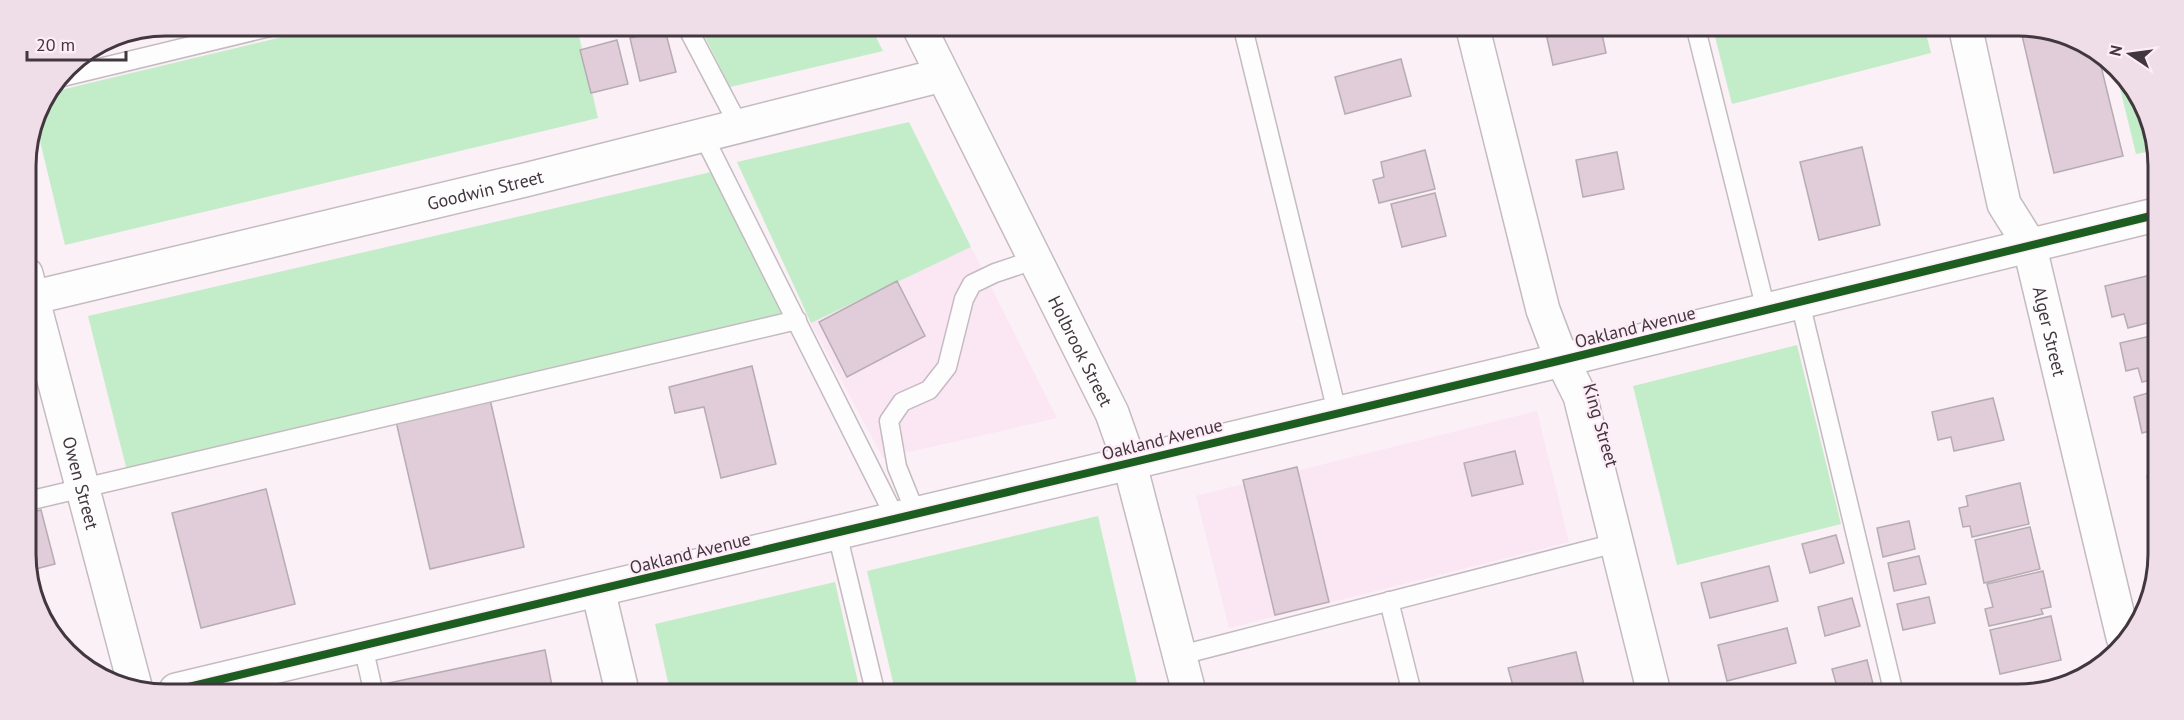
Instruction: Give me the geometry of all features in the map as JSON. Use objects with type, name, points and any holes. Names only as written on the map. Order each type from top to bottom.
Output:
[{"type":"street","name":"Holbrook Street","points":[[923,36],[1112,413],[1129,462],[1187,684]]},
{"type":"street","name":"King Street","points":[[1475,36],[1540,298],[1562,360],[1580,396],[1652,684]]},
{"type":"street","name":"Alger Street","points":[[1971,36],[2004,204],[2029,244],[2122,632]]},
{"type":"street","name":"Goodwin Street","points":[[36,288],[703,135],[942,75]]},
{"type":"street","name":"Oakland Avenue","points":[[202,684],[1562,360],[2029,244],[2148,217]]},
{"type":"street","name":"Owen Street","points":[[36,319],[133,680]]},
{"type":"street","points":[[598,590],[620,684]]},
{"type":"lane","points":[[74,74],[232,36]]},
{"type":"lane","points":[[692,36],[739,126]]},
{"type":"lane","points":[[1245,36],[1337,412]]},
{"type":"lane","points":[[1698,36],[1766,310]]},
{"type":"lane","points":[[703,135],[797,320],[906,516]]},
{"type":"lane","points":[[906,516],[890,421],[902,402],[929,390],[947,367],[964,299],[972,284],[995,273],[1034,260]]},
{"type":"lane","points":[[1800,302],[1892,684]]},
{"type":"lane","points":[[36,499],[797,320]]},
{"type":"lane","points":[[837,533],[873,684]]},
{"type":"lane","points":[[1180,655],[1616,543]]},
{"type":"lane","points":[[1389,601],[1410,684]]},
{"type":"lane","points":[[363,646],[372,684]]},
{"type":"shaded area","points":[[971,247],[1057,418],[883,458],[811,323]]},
{"type":"shaded area","points":[[1537,411],[1569,542],[1229,628],[1196,496]]},
{"type":"green space","points":[[286,36],[579,36],[598,118],[65,245],[39,136],[49,108],[61,90]]},
{"type":"green space","points":[[704,36],[876,36],[883,51],[730,87]]},
{"type":"green space","points":[[1715,36],[1927,36],[1931,53],[1732,104]]},
{"type":"green space","points":[[2119,85],[2135,108],[2146,140],[2147,152],[2136,154]]},
{"type":"green space","points":[[909,122],[971,247],[811,323],[737,162]]},
{"type":"green space","points":[[711,172],[784,314],[127,471],[88,316]]},
{"type":"green space","points":[[1797,345],[1841,524],[1677,565],[1633,386]]},
{"type":"green space","points":[[1098,516],[1137,684],[893,684],[867,571]]},
{"type":"green space","points":[[835,582],[858,684],[668,684],[655,624]]},
{"type":"building","points":[[667,36],[676,72],[640,81],[630,38]]},
{"type":"building","points":[[1547,36],[1602,36],[1606,53],[1553,65]]},
{"type":"building","points":[[2022,36],[2052,40],[2068,46],[2083,53],[2100,66],[2100,84],[2105,84],[2123,156],[2054,173]]},
{"type":"building","points":[[617,40],[628,84],[591,93],[580,50]]},
{"type":"building","points":[[1401,59],[1411,96],[1345,114],[1335,77]]},
{"type":"building","points":[[1862,147],[1880,225],[1819,240],[1800,162]]},
{"type":"building","points":[[1425,150],[1435,189],[1379,203],[1373,180],[1384,177],[1381,162]]},
{"type":"building","points":[[1617,152],[1624,189],[1583,197],[1576,160]]},
{"type":"building","points":[[1435,193],[1446,236],[1402,247],[1391,204]]},
{"type":"building","points":[[2148,276],[2148,323],[2128,328],[2124,314],[2112,317],[2105,286]]},
{"type":"building","points":[[897,281],[925,336],[847,377],[819,322]]},
{"type":"building","points":[[2148,337],[2148,381],[2142,382],[2138,368],[2126,371],[2120,343]]},
{"type":"building","points":[[752,366],[776,464],[721,478],[704,407],[675,413],[669,387]]},
{"type":"building","points":[[2148,393],[2148,432],[2142,433],[2134,397]]},
{"type":"building","points":[[489,395],[524,547],[430,569],[395,417]]},
{"type":"building","points":[[1993,398],[2004,440],[1954,451],[1951,437],[1938,440],[1932,412]]},
{"type":"building","points":[[1515,451],[1523,484],[1472,496],[1464,463]]},
{"type":"building","points":[[1297,467],[1329,602],[1275,615],[1243,480]]},
{"type":"building","points":[[2020,483],[2029,524],[1972,537],[1970,526],[1963,527],[1959,508],[1968,506],[1966,496]]},
{"type":"building","points":[[266,489],[295,604],[201,628],[172,513]]},
{"type":"building","points":[[41,510],[55,564],[37,569],[36,554],[36,511]]},
{"type":"building","points":[[1909,521],[1915,549],[1883,557],[1877,528]]},
{"type":"building","points":[[2030,527],[2040,569],[1984,583],[1975,540]]},
{"type":"building","points":[[1836,535],[1844,563],[1810,573],[1802,544]]},
{"type":"building","points":[[1919,556],[1926,584],[1894,591],[1888,563]]},
{"type":"building","points":[[1769,566],[1778,601],[1710,618],[1701,583]]},
{"type":"building","points":[[2043,571],[2051,607],[2041,609],[2043,614],[1989,626],[1985,609],[1993,607],[1987,584]]},
{"type":"building","points":[[1929,597],[1935,623],[1903,630],[1897,604]]},
{"type":"building","points":[[1852,598],[1860,626],[1825,636],[1818,607]]},
{"type":"building","points":[[2051,616],[2061,660],[2000,674],[1990,630]]},
{"type":"building","points":[[1787,628],[1796,663],[1727,681],[1718,645]]},
{"type":"building","points":[[545,650],[552,684],[384,684]]},
{"type":"building","points":[[1576,652],[1584,684],[1512,684],[1508,668]]},
{"type":"building","points":[[1867,660],[1873,684],[1836,684],[1832,669]]},
{"type":"cycle path","points":[[201,684],[1562,360],[2148,217]]}]
